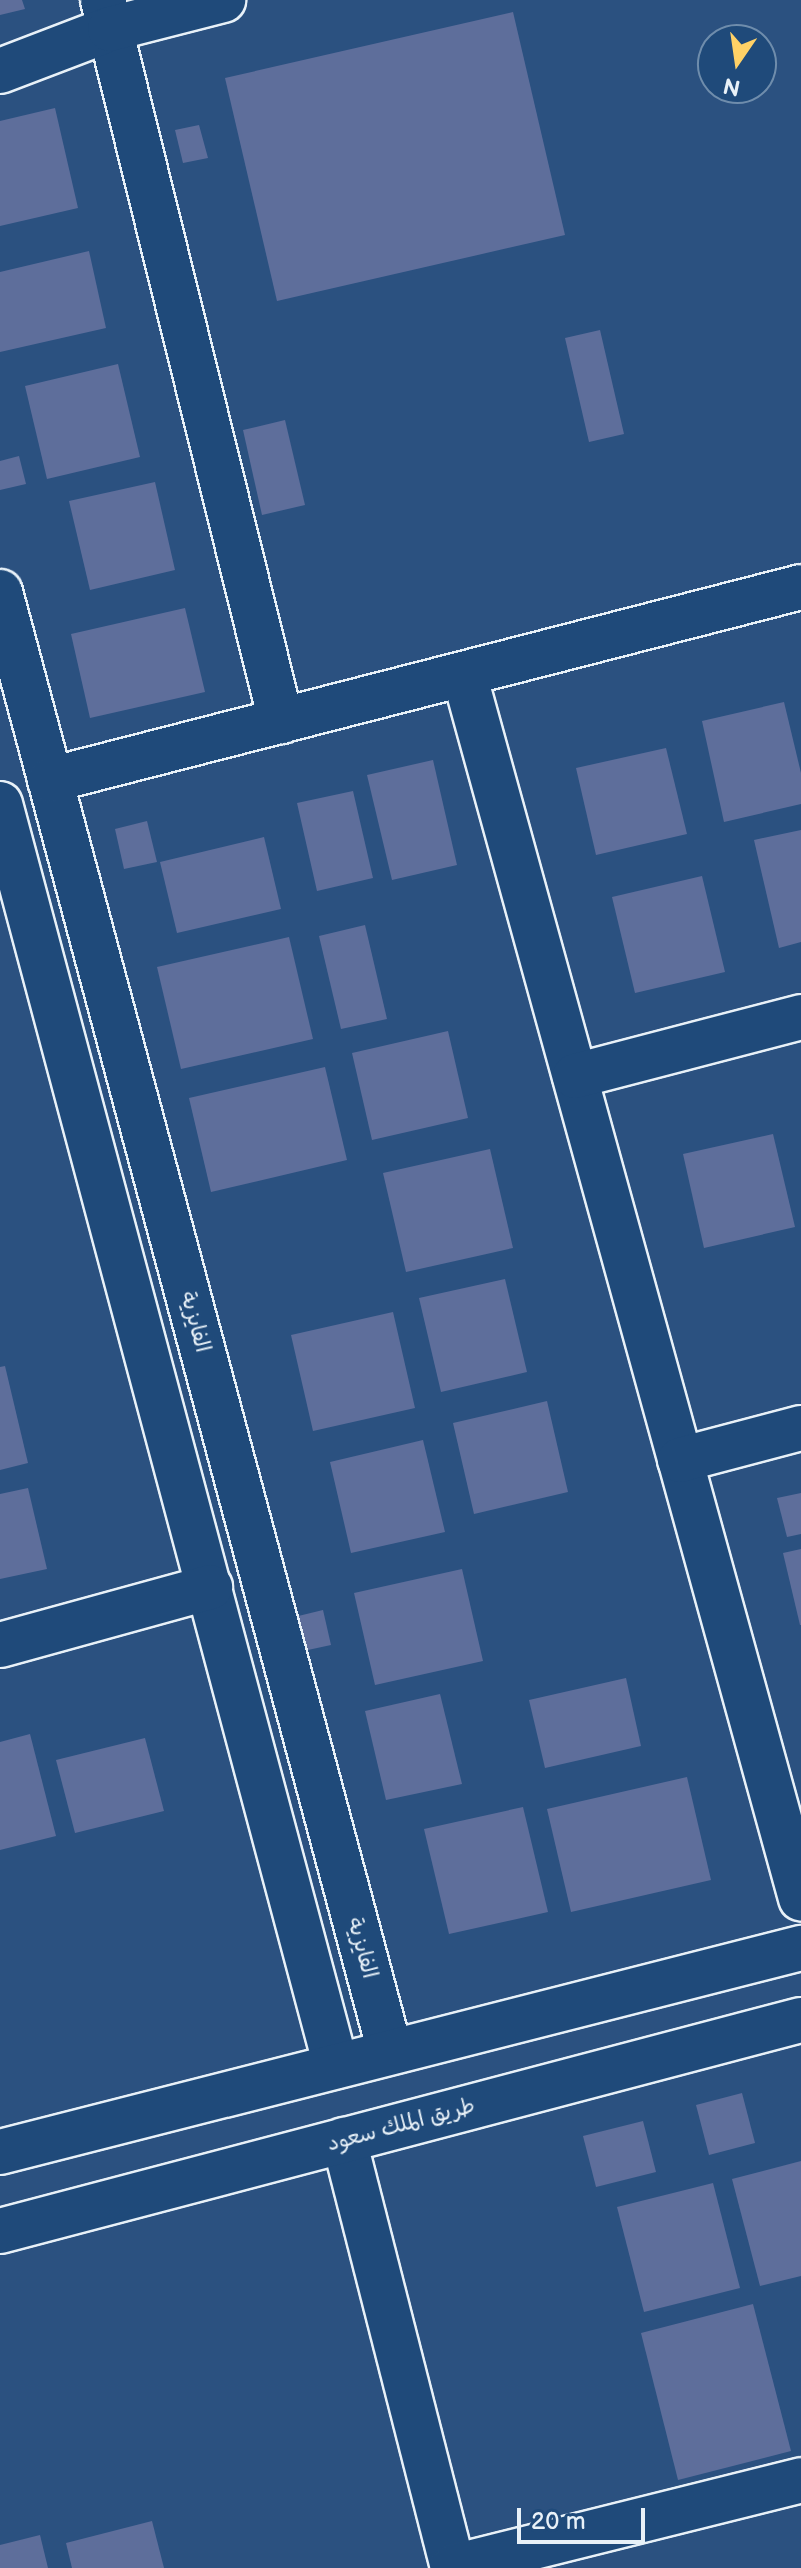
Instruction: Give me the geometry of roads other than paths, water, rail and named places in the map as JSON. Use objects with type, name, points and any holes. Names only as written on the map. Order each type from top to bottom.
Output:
[{"type":"street","points":[[0,71],[107,14],[223,0]]},
{"type":"street","points":[[107,14],[281,721]]},
{"type":"street","points":[[50,780],[801,587]]},
{"type":"street","name":"الفايزية","points":[[0,592],[390,2052]]},
{"type":"street","points":[[464,674],[801,1898]]},
{"type":"street","points":[[0,804],[12,896],[210,1587],[336,2066]]},
{"type":"street","points":[[575,1076],[801,1017]]},
{"type":"street","points":[[680,1460],[801,1428]]},
{"type":"street","points":[[0,1645],[210,1587]]},
{"type":"street","points":[[0,2152],[801,1948]]},
{"type":"street","name":"طريق الملك سعود","points":[[0,2231],[801,2020]]},
{"type":"street","points":[[344,2140],[453,2568],[801,2480]]}]
